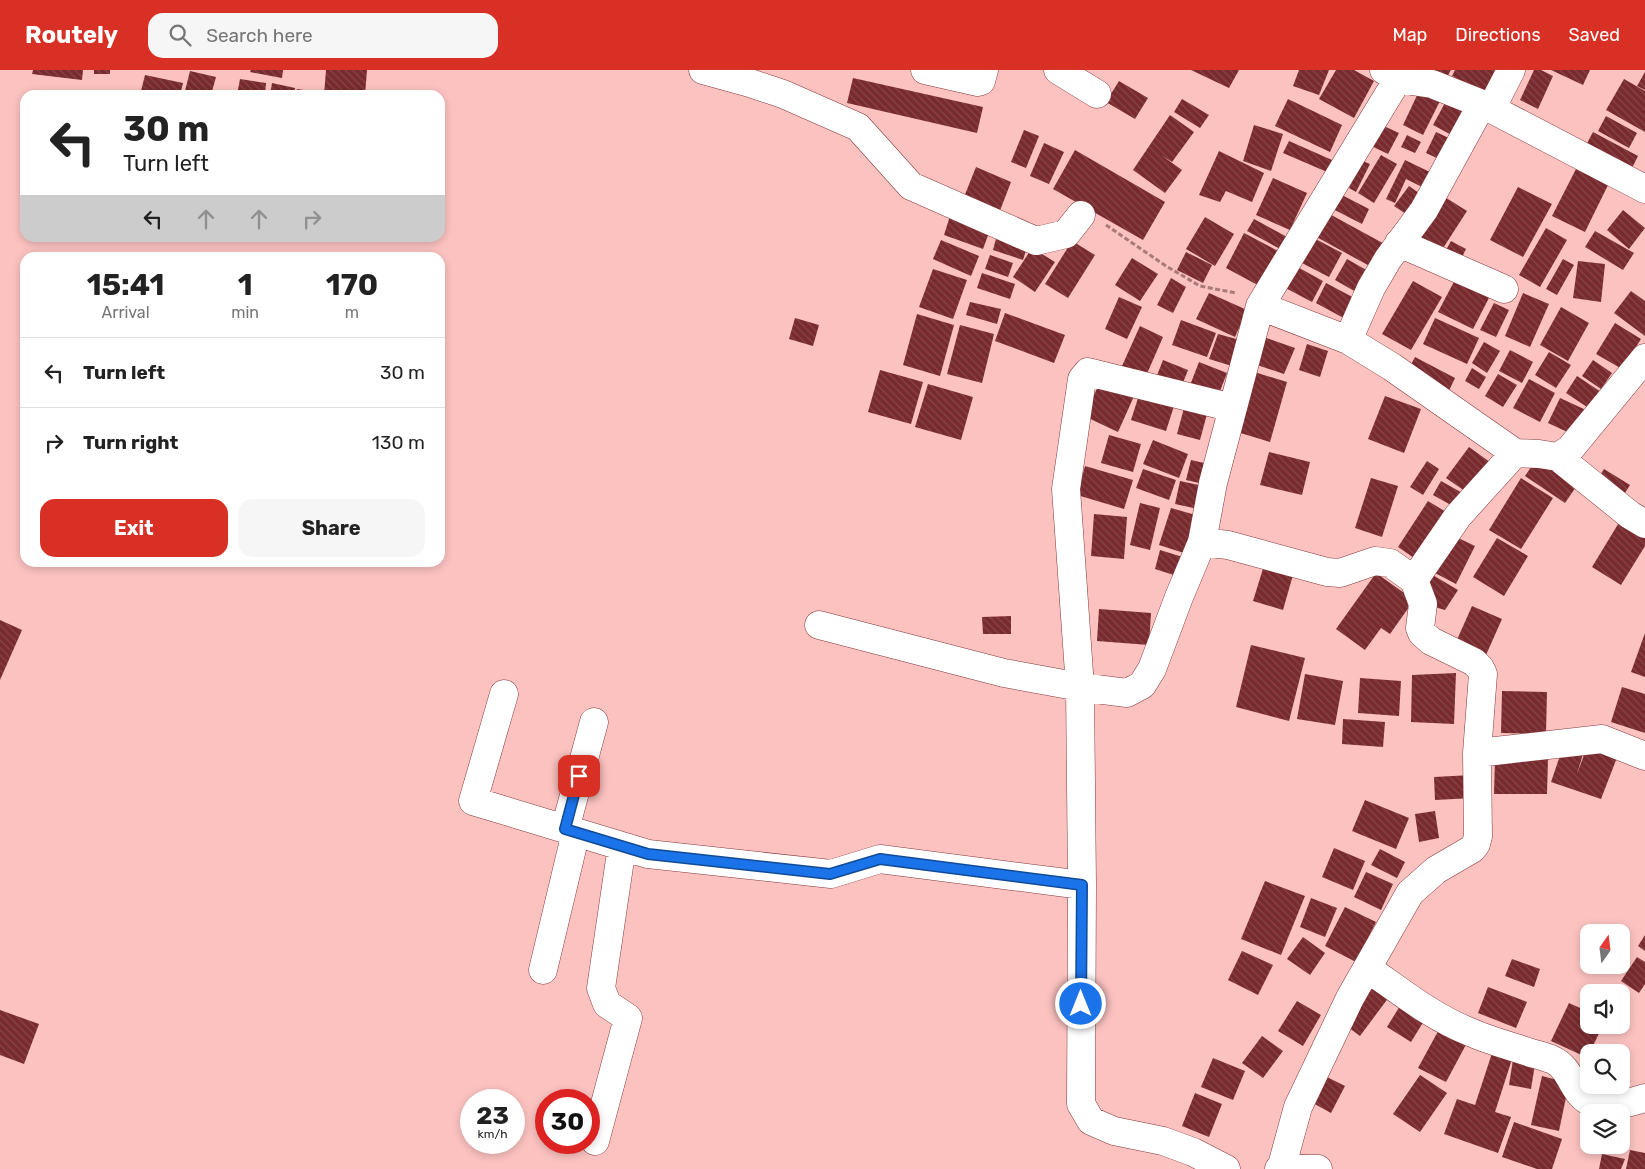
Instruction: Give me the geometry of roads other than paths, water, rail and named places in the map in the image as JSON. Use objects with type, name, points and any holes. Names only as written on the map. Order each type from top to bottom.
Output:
[{"type":"street","points":[[703,70],[782,94],[858,128],[912,186],[1036,241],[1066,234],[1081,215]]},
{"type":"street","points":[[925,70],[978,82],[981,81],[984,70]]},
{"type":"street","points":[[1058,70],[1097,94]]},
{"type":"street","points":[[1348,340],[1371,288],[1388,259],[1424,210],[1511,70]]},
{"type":"street","points":[[819,625],[1004,673],[1080,688],[1127,693],[1142,685],[1152,669],[1202,542],[1213,483],[1262,302],[1391,74],[1432,84],[1487,107],[1645,189]]},
{"type":"street","points":[[1399,244],[1504,289]]},
{"type":"street","points":[[1262,302],[1348,340],[1392,367],[1515,453],[1558,457],[1630,515],[1645,524]]},
{"type":"street","points":[[1558,457],[1570,449],[1584,434],[1645,358]]},
{"type":"street","points":[[1226,1169],[1193,1152],[1164,1141],[1114,1131],[1091,1121],[1081,1104],[1082,885],[1080,688],[1066,488],[1082,379],[1088,372],[1233,408]]},
{"type":"street","points":[[1414,580],[1458,516],[1515,453]]},
{"type":"street","points":[[1202,542],[1228,545],[1327,572],[1340,573],[1375,562],[1390,563],[1414,580],[1423,604],[1420,628],[1422,633],[1431,641],[1474,662],[1483,674],[1478,754],[1478,836],[1476,844],[1472,849],[1436,870],[1410,893],[1338,1021],[1298,1107],[1281,1169],[1318,1169]]},
{"type":"street","points":[[504,694],[473,801],[648,854],[830,874],[880,859],[1082,885]]},
{"type":"street","points":[[543,970],[570,830],[594,722]]},
{"type":"street","points":[[1478,754],[1602,739],[1645,756]]},
{"type":"street","points":[[600,1119],[628,1018],[607,1004],[602,988],[622,846]]},
{"type":"street","points":[[1367,968],[1453,1025],[1554,1060],[1567,1070],[1576,1089],[1591,1102],[1605,1106],[1626,1104],[1645,1098]]}]
